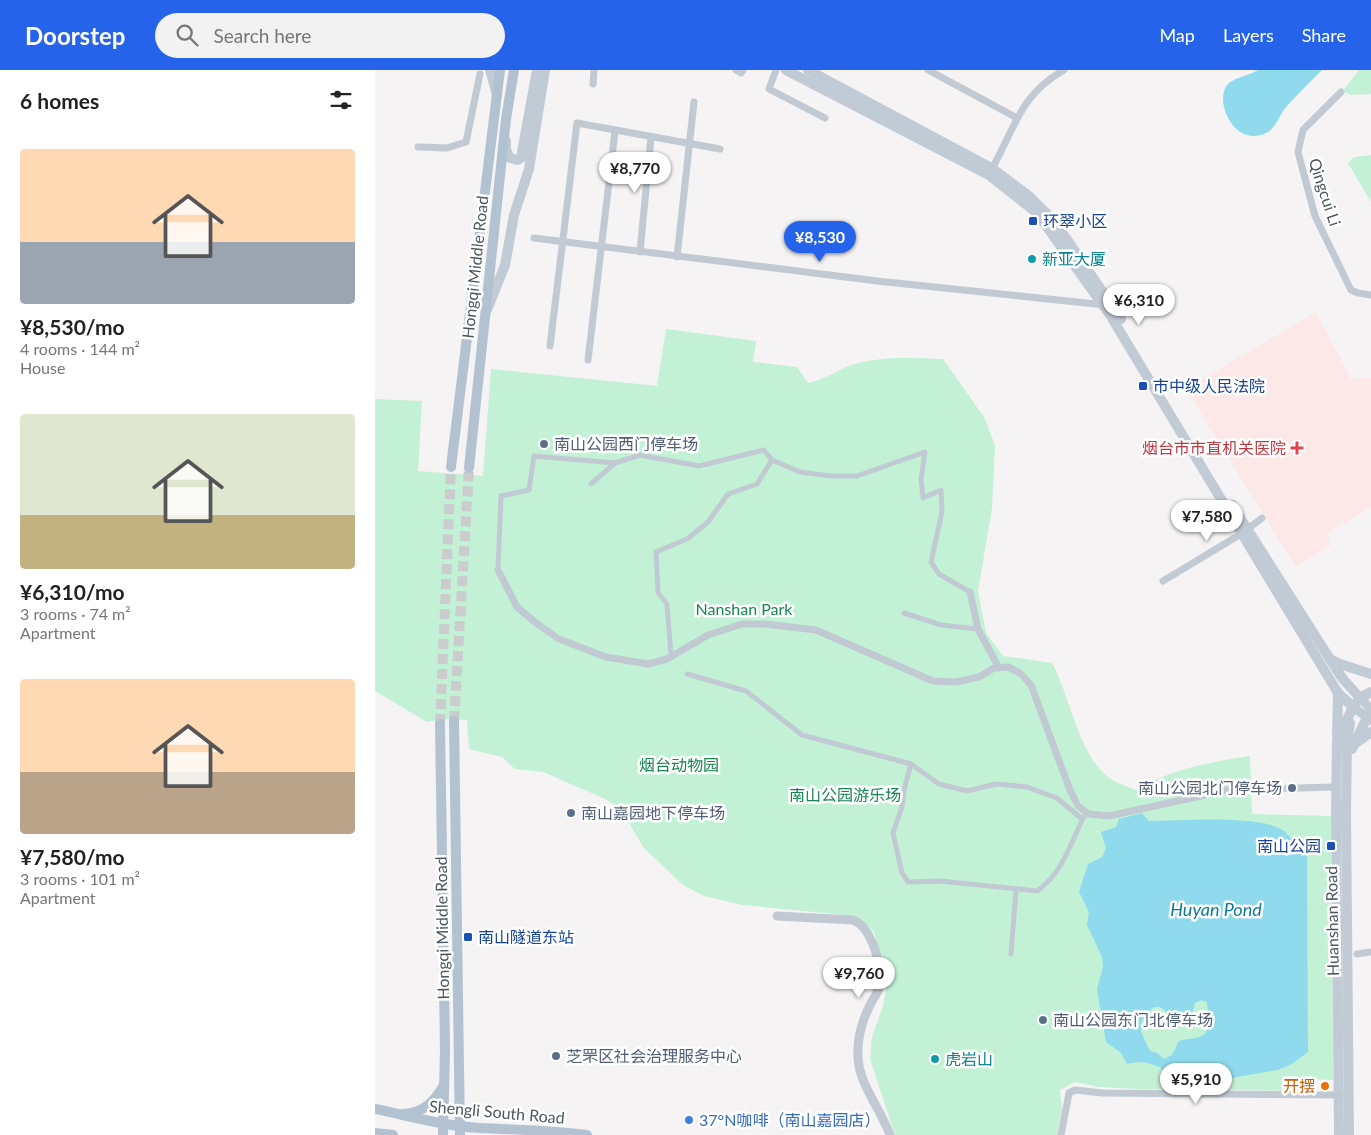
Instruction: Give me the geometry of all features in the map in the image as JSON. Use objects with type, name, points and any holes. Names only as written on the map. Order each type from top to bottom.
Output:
[{"type":"main road","name":"Hongqi Middle Road","points":[[451,467],[500,70]]},
{"type":"main road","name":"Hongqi Middle Road","points":[[469,468],[506,119],[514,70]]},
{"type":"main road","points":[[506,119],[506,150],[512,159],[518,160],[523,151],[537,70]]},
{"type":"main road","points":[[485,316],[505,265],[514,215],[529,169],[545,70]]},
{"type":"main road","points":[[786,70],[991,172]]},
{"type":"main road","points":[[808,70],[991,172],[1043,220],[1107,304],[1244,532],[1338,694],[1353,707]]},
{"type":"main road","points":[[485,73],[497,95]]},
{"type":"main road","points":[[1244,532],[1342,678],[1360,698]]},
{"type":"main road","points":[[1329,658],[1340,664],[1371,674]]},
{"type":"main road","points":[[1337,740],[1353,707],[1360,698],[1371,692]]},
{"type":"main road","name":"Huanshan Road","points":[[1338,694],[1336,787],[1344,1095],[1349,1135]]},
{"type":"main road","name":"Huanshan Road","points":[[1339,1135],[1344,1095],[1347,759],[1348,730],[1353,707]]},
{"type":"main road","points":[[1347,759],[1370,714]]},
{"type":"main road","name":"Hongqi Middle Road","points":[[454,721],[460,1130]]},
{"type":"main road","name":"Hongqi Middle Road","points":[[440,724],[445,1085],[443,1135]]},
{"type":"main road","points":[[1352,748],[1359,739],[1371,732]]},
{"type":"main road","points":[[399,1114],[414,1113],[427,1106],[445,1085]]},
{"type":"main road","name":"Shengli South Road","points":[[375,1109],[418,1120],[444,1124],[460,1130],[587,1135]]},
{"type":"main road","points":[[375,1133],[393,1135]]},
{"type":"street","points":[[593,84],[594,70]]},
{"type":"street","points":[[736,70],[741,73],[743,70]]},
{"type":"street","points":[[776,70],[769,89],[825,118]]},
{"type":"street","points":[[928,70],[1017,118]]},
{"type":"street","points":[[991,172],[1028,98],[1050,74],[1064,70]]},
{"type":"street","points":[[418,147],[447,148],[466,142],[485,73]]},
{"type":"street","name":"Qingcui Li","points":[[1341,92],[1303,130],[1299,152],[1315,216],[1351,290],[1371,295]]},
{"type":"street","points":[[677,257],[694,102]]},
{"type":"street","points":[[551,346],[561,242],[577,123],[720,149]]},
{"type":"street","points":[[587,360],[615,131]]},
{"type":"street","points":[[640,252],[651,137]]},
{"type":"street","points":[[534,238],[677,257],[1107,304]]},
{"type":"street","points":[[999,668],[978,628],[970,592],[939,574],[931,562],[942,512],[941,490],[923,498],[921,479],[925,452],[857,476],[831,476],[801,472],[772,460],[764,450],[699,466],[640,456],[615,462],[534,456],[529,490],[501,496],[498,570],[517,607],[559,639],[606,657],[648,664],[671,656],[708,635],[742,624],[765,624],[816,630],[933,681],[956,682],[979,677],[994,668],[999,668],[1008,667],[1020,673],[1031,686],[1070,790],[1078,806],[1086,811],[1109,816],[1228,790],[1336,787]]},
{"type":"street","points":[[671,656],[667,604],[658,593],[656,552],[687,539],[708,522],[728,494],[757,484],[772,460]]},
{"type":"street","points":[[591,484],[615,462]]},
{"type":"street","points":[[1163,581],[1244,532],[1262,518]]},
{"type":"street","points":[[903,613],[941,625],[978,628]]},
{"type":"street","points":[[687,674],[746,691],[802,735],[911,764],[939,784],[967,791],[996,784],[1027,787],[1057,798],[1082,819]]},
{"type":"street","points":[[1360,698],[1370,714]]},
{"type":"street","points":[[1353,707],[1370,714]]},
{"type":"street","points":[[911,764],[904,790],[902,808],[893,832],[902,873],[908,882],[940,881],[1037,891],[1057,872],[1086,811]]},
{"type":"street","points":[[1011,954],[1016,890]]},
{"type":"street","points":[[777,916],[853,920],[861,924],[867,931],[876,958],[881,983],[865,1014],[859,1038],[857,1058],[861,1074],[890,1135]]},
{"type":"street","points":[[1357,954],[1371,952]]},
{"type":"street","points":[[1061,1135],[1069,1093],[1075,1090],[1102,1093],[1344,1095]]},
{"type":"shaded area","name":"烟台市市直机关医院","points":[[1316,312],[1351,379],[1371,378],[1371,507],[1326,534],[1331,545],[1296,567],[1186,389]]},
{"type":"green space","points":[[1359,70],[1371,70],[1371,94],[1351,95],[1343,91]]},
{"type":"green space","points":[[1371,155],[1371,202],[1348,163],[1354,157]]},
{"type":"green space","name":"Nanshan Park","points":[[666,329],[756,341],[753,362],[797,367],[808,383],[858,363],[880,359],[943,359],[984,417],[995,445],[992,508],[978,591],[986,633],[1003,656],[1052,663],[1082,740],[1098,767],[1114,781],[1136,790],[1177,772],[1206,764],[1250,756],[1252,814],[1331,816],[1333,1080],[1308,1079],[1308,1091],[1137,1089],[1099,1087],[1075,1082],[1060,1090],[1062,1110],[1057,1135],[895,1135],[870,1059],[872,1037],[883,1006],[886,975],[874,932],[856,916],[742,905],[704,896],[683,885],[643,847],[623,812],[605,799],[543,772],[515,769],[502,757],[469,749],[467,720],[448,719],[427,722],[375,691],[375,399],[422,401],[418,471],[483,476],[491,369],[657,386]]},
{"type":"water","points":[[1258,70],[1322,70],[1284,109],[1270,131],[1255,136],[1245,134],[1237,129],[1225,112],[1223,102],[1224,93],[1230,82]]},
{"type":"water","name":"Huyan Pond","points":[[1142,813],[1149,821],[1239,820],[1257,822],[1284,831],[1300,853],[1307,854],[1308,1052],[1292,1064],[1278,1070],[1231,1078],[1221,1070],[1205,1064],[1164,1074],[1161,1068],[1148,1063],[1127,1064],[1121,1053],[1106,1042],[1097,989],[1103,967],[1102,957],[1087,925],[1089,912],[1079,892],[1088,864],[1102,857],[1106,848],[1101,832],[1116,827],[1119,819]],"holes":[[[1201,1000],[1207,1002],[1209,1022],[1204,1035],[1179,1041],[1172,1055],[1164,1059],[1157,1053],[1150,1051],[1141,1032],[1142,1021],[1148,1012],[1154,1007],[1160,1007],[1171,1015],[1185,1019],[1192,1014],[1195,1003]]]},
{"type":"tunnel","points":[[440,724],[451,467]]},
{"type":"tunnel","points":[[454,721],[469,468]]},
{"type":"place","name":"环翠小区","points":[[1033,221]]},
{"type":"place","name":"新亚大厦","points":[[1032,259]]},
{"type":"place","name":"市中级人民法院","points":[[1143,386]]},
{"type":"place","name":"南山公园西门停车场","points":[[544,444]]},
{"type":"place","name":"烟台市市直机关医院","points":[[1297,448]]},
{"type":"place","name":"南山公园北门停车场","points":[[1292,788]]},
{"type":"place","name":"南山嘉园地下停车场","points":[[571,813]]},
{"type":"place","name":"南山公园","points":[[1331,846]]},
{"type":"place","name":"南山隧道东站","points":[[468,937]]},
{"type":"place","name":"南山公园东门北停车场","points":[[1043,1020]]},
{"type":"place","name":"芝罘区社会治理服务中心","points":[[556,1056]]},
{"type":"place","name":"虎岩山","points":[[935,1059]]},
{"type":"place","name":"开摆","points":[[1325,1086]]},
{"type":"place","name":"37°N咖啡（南山嘉园店）","points":[[689,1120]]},
{"type":"park label","name":"烟台动物园","points":[[679,765]]},
{"type":"park label","name":"南山公园游乐场","points":[[845,795]]}]
